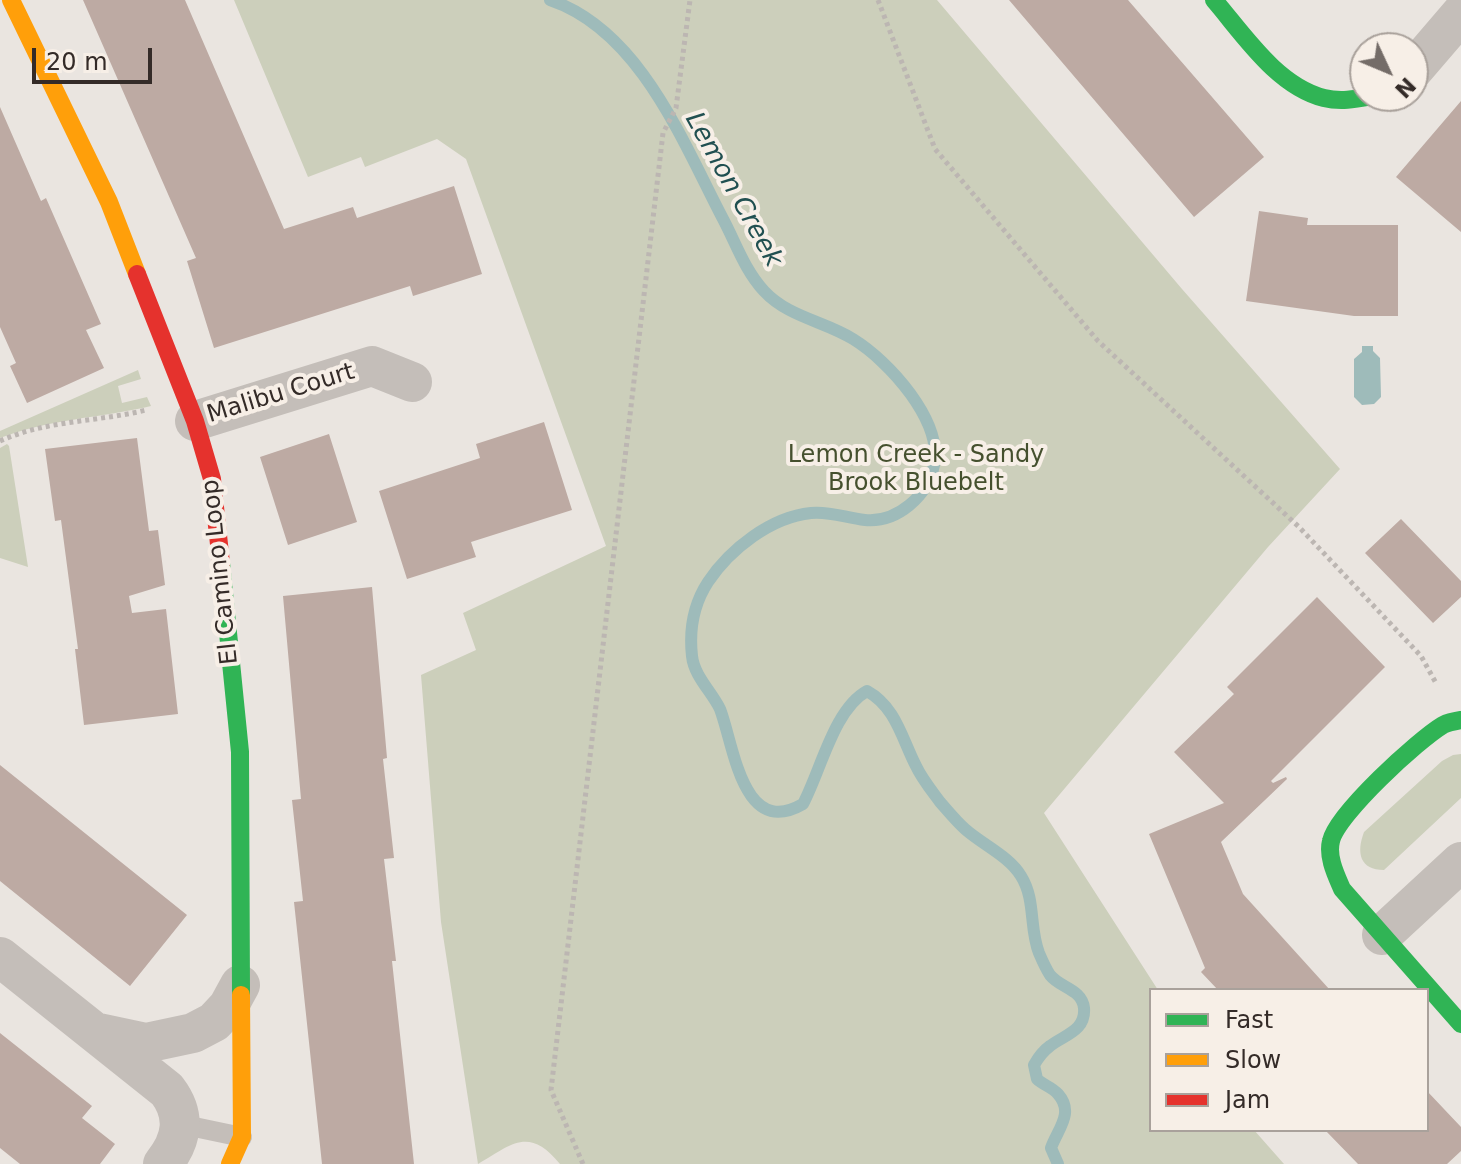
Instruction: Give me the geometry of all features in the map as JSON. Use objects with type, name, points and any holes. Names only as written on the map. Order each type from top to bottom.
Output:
[{"type":"street","name":"El Camino Loop","points":[[11,0],[109,202],[195,421],[212,479],[240,752],[242,1137]]},
{"type":"street","points":[[1214,0],[1277,71],[1302,91],[1323,99],[1349,100]]},
{"type":"street","points":[[1429,51],[1461,14]]},
{"type":"street","name":"Malibu Court","points":[[195,421],[372,366],[412,382]]},
{"type":"street","points":[[1461,720],[1447,723],[1430,734],[1340,820],[1331,841],[1333,866],[1342,889],[1461,1024]]},
{"type":"street","points":[[1382,935],[1461,862]]},
{"type":"street","points":[[0,957],[167,1090],[177,1104],[180,1124],[163,1164]]},
{"type":"street","points":[[95,1032],[146,1043],[193,1033],[214,1022],[228,1007],[240,985]]},
{"type":"street","points":[[230,1164],[242,1137]]},
{"type":"lane","points":[[180,1124],[242,1137]]},
{"type":"path","points":[[583,1164],[551,1090],[663,133],[676,108],[690,0]]},
{"type":"path","points":[[878,0],[935,149],[1098,341],[1299,527],[1421,656],[1437,686]]},
{"type":"path","points":[[0,441],[52,425],[110,418],[155,408]]},
{"type":"green space","name":"Lemon Creek - Sandy Brook Bluebelt","points":[[234,0],[937,0],[1182,289],[1340,469],[1268,547],[1044,813],[1157,988],[1149,988],[1149,1132],[1256,1132],[1284,1164],[560,1164],[539,1145],[520,1142],[478,1164],[441,922],[421,675],[476,650],[463,613],[606,546],[466,159],[437,139],[365,167],[361,157],[308,177]]},
{"type":"green space","points":[[138,370],[141,379],[118,386],[122,403],[147,397],[151,406],[56,423],[0,438],[0,431]]},
{"type":"green space","points":[[7,444],[28,567],[0,558],[0,448]]},
{"type":"green space","points":[[1461,754],[1461,798],[1384,870],[1365,864],[1360,853],[1364,832],[1442,761]]},
{"type":"water","points":[[1362,346],[1373,346],[1373,351],[1380,358],[1381,397],[1374,404],[1362,405],[1354,397],[1354,359],[1362,352]]},
{"type":"building","points":[[83,0],[185,0],[284,229],[353,207],[357,218],[454,186],[482,274],[413,296],[410,286],[214,348],[187,261],[196,258]]},
{"type":"building","points":[[1009,0],[1128,0],[1264,157],[1194,217]]},
{"type":"building","points":[[1461,101],[1461,232],[1396,177]]},
{"type":"building","points":[[0,107],[41,201],[46,198],[101,324],[86,330],[104,368],[27,403],[10,366],[16,363],[0,327]]},
{"type":"building","points":[[1259,211],[1308,218],[1307,225],[1398,225],[1398,316],[1354,316],[1246,301]]},
{"type":"building","points":[[544,422],[572,510],[471,542],[476,557],[407,579],[379,491],[480,458],[476,444]]},
{"type":"building","points":[[329,434],[357,522],[288,545],[260,457]]},
{"type":"building","points":[[137,438],[149,531],[158,530],[165,585],[129,596],[132,613],[166,609],[178,714],[84,725],[75,649],[78,649],[61,520],[55,521],[45,449]]},
{"type":"building","points":[[1401,519],[1461,581],[1461,597],[1433,623],[1365,553]]},
{"type":"building","points":[[372,587],[387,758],[383,759],[394,858],[384,859],[414,1164],[322,1164],[294,902],[303,901],[292,800],[301,799],[283,596]]},
{"type":"building","points":[[1317,597],[1385,667],[1271,781],[1287,779],[1221,842],[1243,894],[1328,988],[1216,988],[1201,972],[1205,968],[1149,834],[1224,803],[1174,752],[1234,694],[1227,687]]},
{"type":"building","points":[[0,765],[187,915],[130,986],[0,881]]},
{"type":"building","points":[[0,1033],[92,1106],[82,1118],[115,1144],[100,1164],[20,1164],[0,1148]]},
{"type":"building","points":[[1429,1093],[1461,1127],[1461,1151],[1447,1164],[1358,1164],[1327,1132],[1429,1132]]},
{"type":"waterway","name":"Lemon Creek","points":[[550,0],[581,15],[609,36],[633,62],[673,122],[746,265],[764,291],[784,307],[842,333],[867,349],[897,377],[922,412],[930,430],[935,448],[931,476],[918,497],[899,512],[877,520],[825,513],[796,516],[767,528],[728,558],[708,582],[699,599],[691,636],[693,663],[720,709],[744,783],[754,799],[766,809],[782,811],[803,804],[837,726],[846,711],[867,691],[892,715],[918,771],[940,802],[965,829],[1016,869],[1029,895],[1036,943],[1044,964],[1054,979],[1079,997],[1084,1008],[1084,1016],[1078,1027],[1047,1048],[1034,1065],[1037,1079],[1058,1094],[1065,1108],[1063,1121],[1051,1148],[1058,1164]]},
{"type":"traffic: fast","points":[[1214,0],[1263,58],[1291,83],[1324,98],[1349,100]]},
{"type":"traffic: fast","points":[[221,563],[240,752],[241,995]]},
{"type":"traffic: fast","points":[[1461,720],[1445,724],[1431,733],[1380,778],[1337,829],[1330,847],[1342,889],[1461,1024]]},
{"type":"traffic: slow","points":[[11,0],[109,202],[137,274]]},
{"type":"traffic: slow","points":[[230,1164],[242,1137],[241,995]]},
{"type":"traffic: jam","points":[[137,274],[195,421],[212,479],[221,563]]}]
